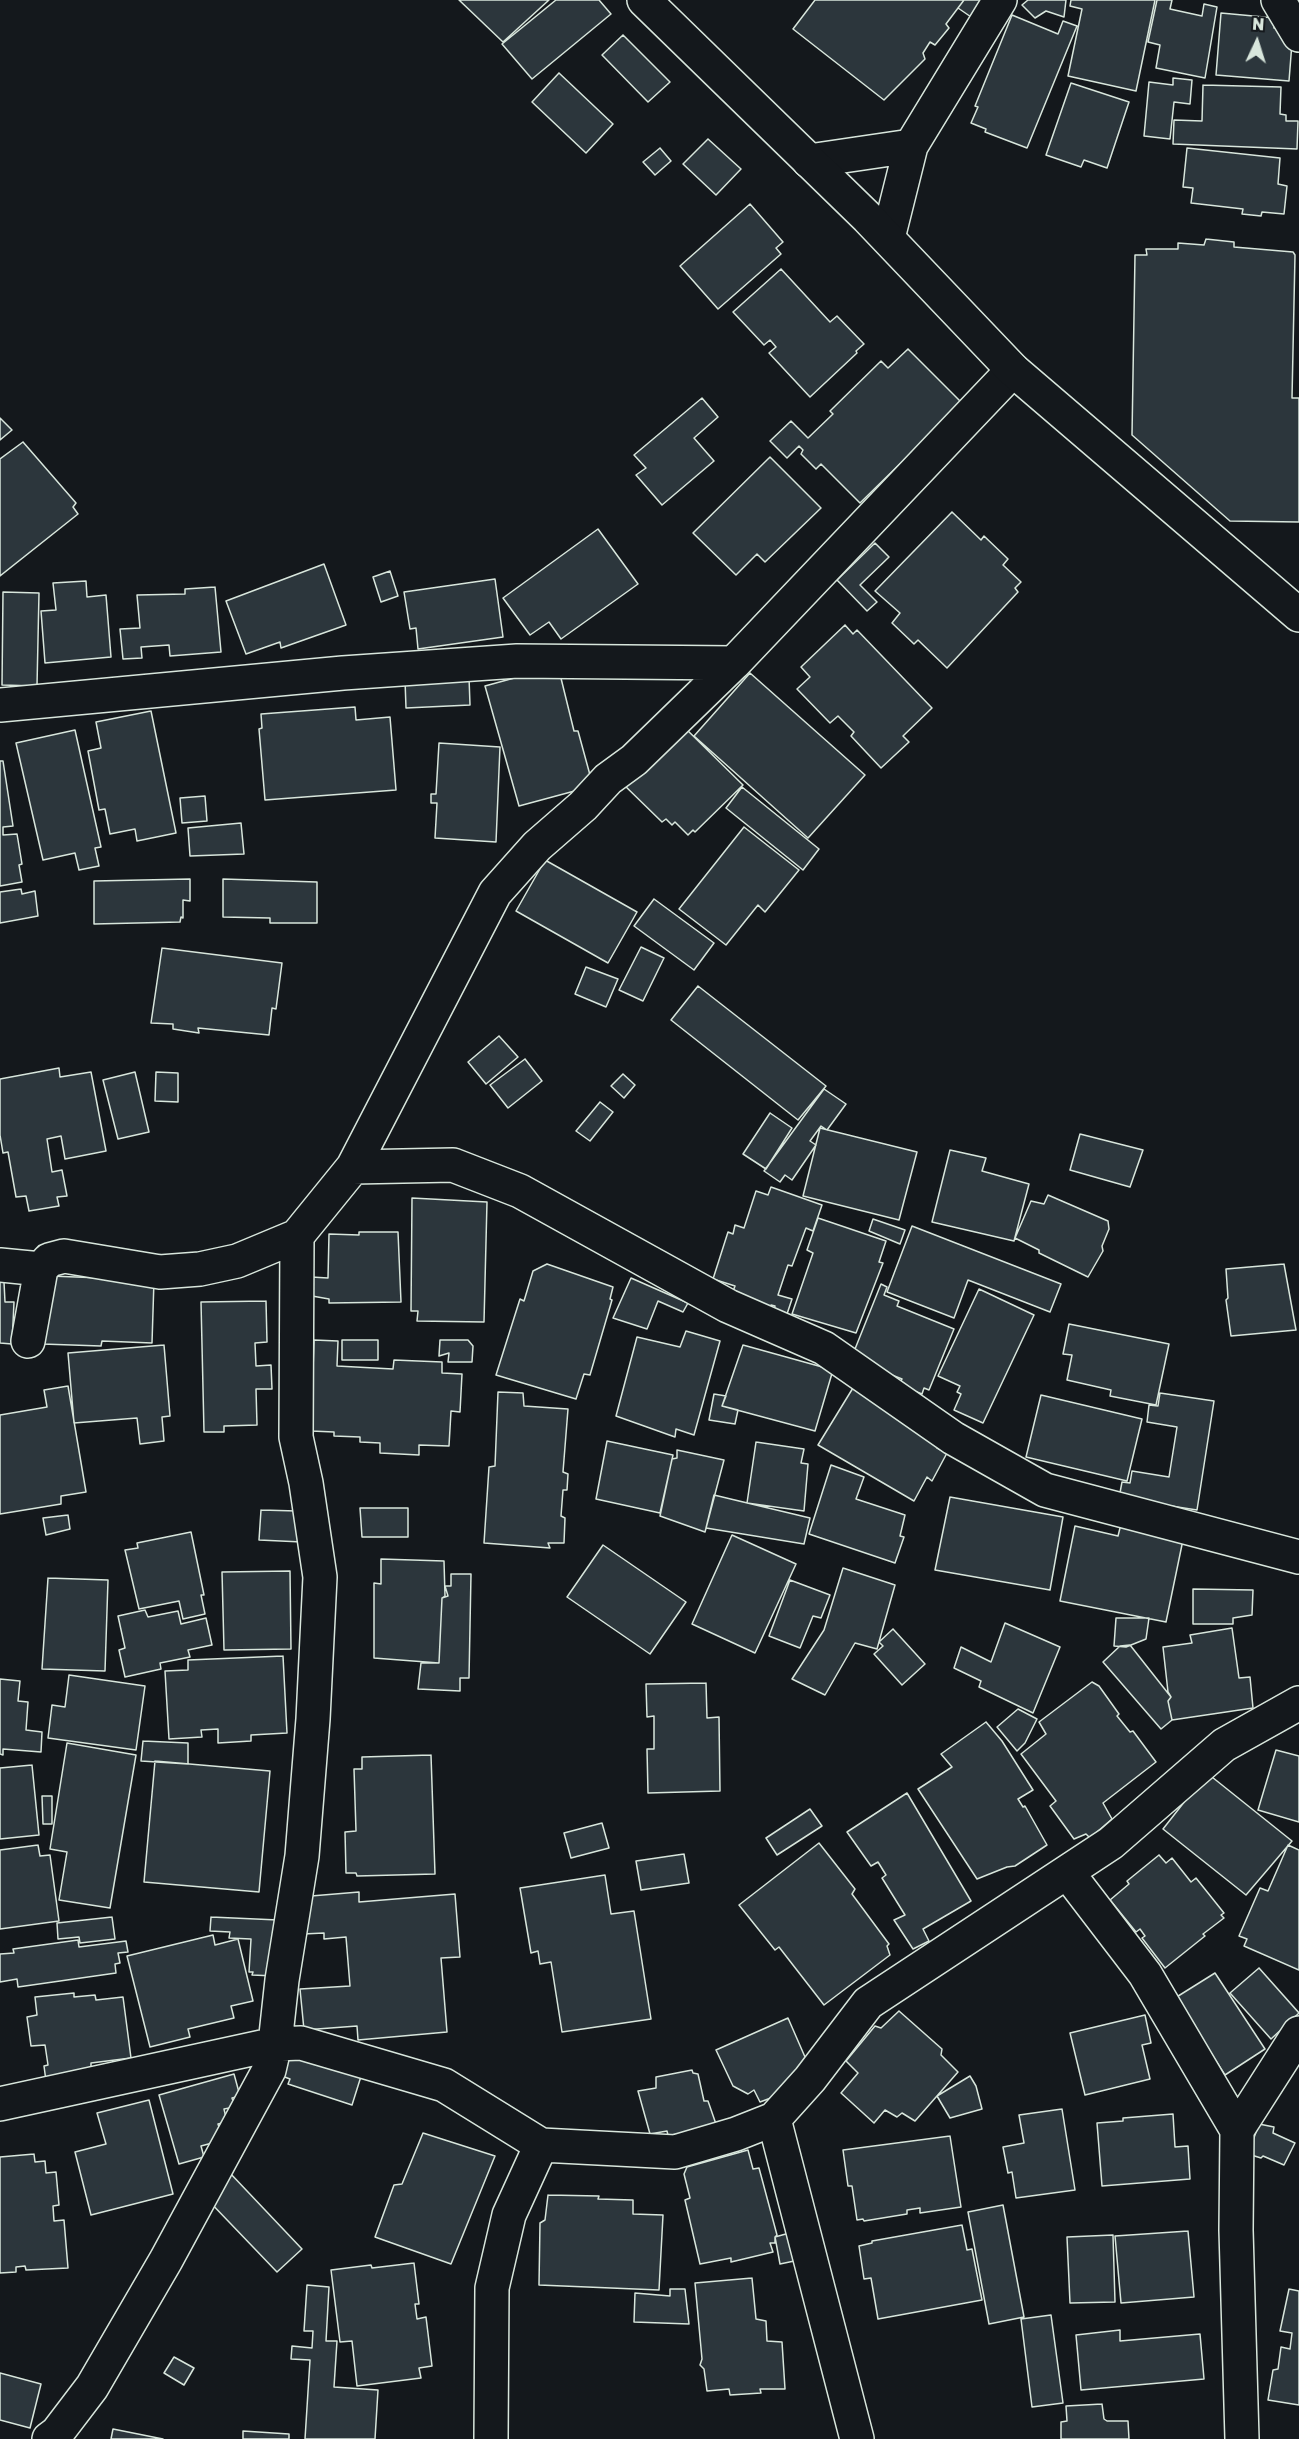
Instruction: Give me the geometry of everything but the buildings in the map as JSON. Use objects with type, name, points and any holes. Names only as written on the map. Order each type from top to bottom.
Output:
[{"type":"street","points":[[644,0],[888,238],[1013,370],[1299,615]]},
{"type":"street","points":[[888,238],[911,146],[1000,0]]},
{"type":"street","points":[[1278,0],[1299,35]]},
{"type":"street","points":[[809,161],[911,146]]},
{"type":"street","points":[[28,1341],[41,1269],[49,1260],[64,1256],[160,1272],[200,1269],[237,1261],[297,1236],[353,1167],[495,893],[537,846],[583,806],[608,779],[634,760],[734,663],[1013,370]]},
{"type":"street","points":[[0,705],[344,673],[517,661],[734,663]]},
{"type":"street","points":[[353,1167],[453,1165],[520,1191],[728,1306],[824,1348],[953,1437],[1045,1490],[1299,1557]]},
{"type":"street","points":[[49,2439],[57,2433],[92,2387],[166,2260],[269,2070],[275,2044],[282,1980],[302,1856],[313,1719],[320,1577],[306,1483],[296,1437],[297,1236]]},
{"type":"street","points":[[0,1265],[41,1269]]},
{"type":"street","points":[[0,2104],[275,2044],[302,2043],[444,2085],[541,2145],[675,2152],[774,2119],[810,2079],[868,2003],[1111,1843],[1224,1745],[1299,1703]]},
{"type":"street","points":[[1067,1872],[1145,1974],[1237,2130],[1236,2230],[1242,2439]]},
{"type":"street","points":[[1237,2130],[1299,2033]]},
{"type":"street","points":[[774,2119],[857,2439]]},
{"type":"street","points":[[491,2439],[492,2288],[509,2215],[541,2145]]}]
